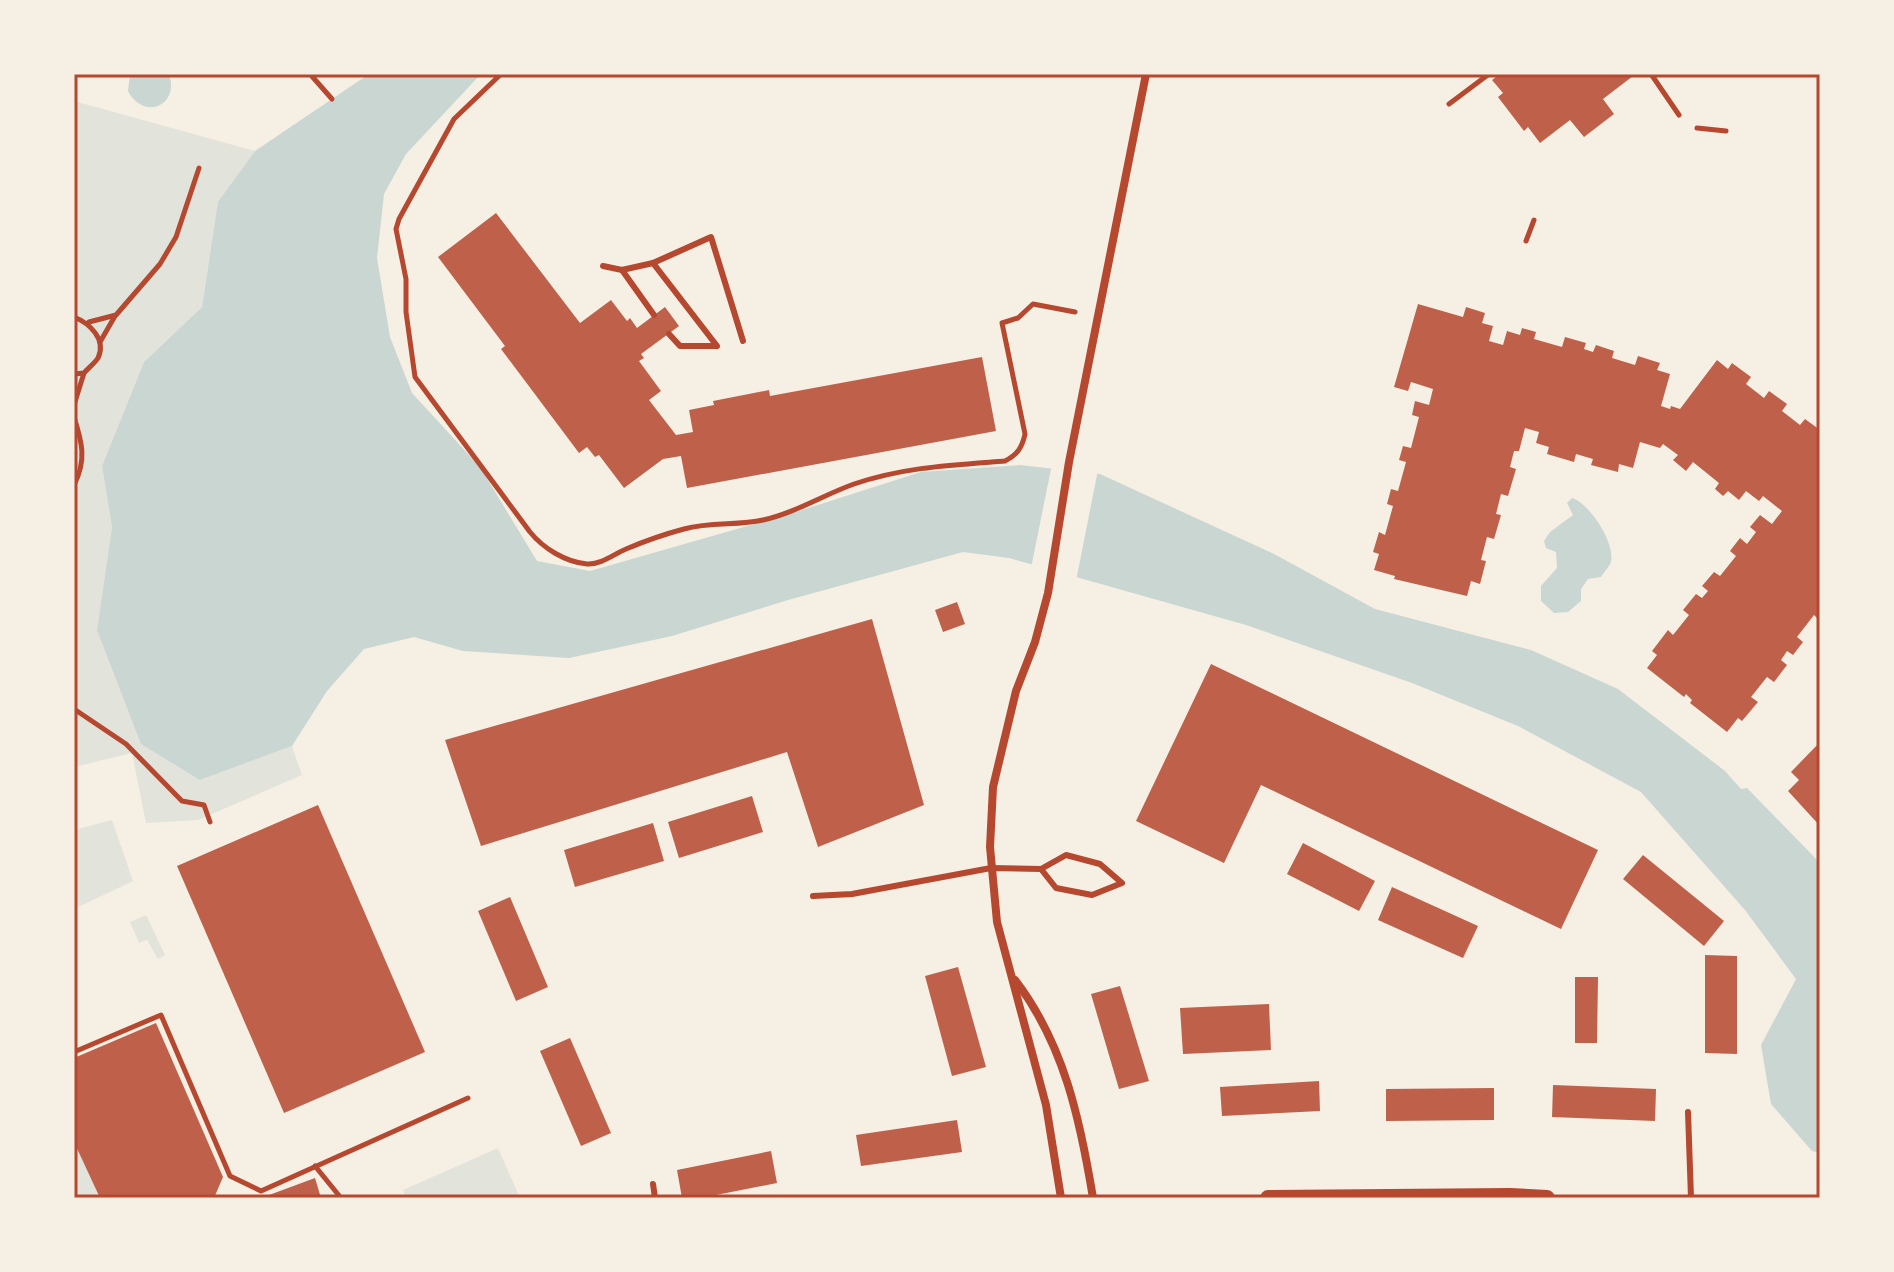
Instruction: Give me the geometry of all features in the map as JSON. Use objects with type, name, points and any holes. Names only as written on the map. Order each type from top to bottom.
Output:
[{"type":"main road","points":[[1268,1198],[1547,1198]]},
{"type":"street","points":[[1061,1198],[1046,1105],[997,922],[990,847],[995,775],[1016,691],[1035,642],[1048,593],[1069,462],[1146,74]]},
{"type":"street","points":[[1012,976],[1034,1005],[1067,1075],[1093,1198]]},
{"type":"lane","points":[[603,266],[622,270],[653,263],[711,237],[743,341]]},
{"type":"lane","points":[[653,263],[717,346],[680,346],[669,334]]},
{"type":"lane","points":[[622,270],[654,315]]},
{"type":"lane","points":[[813,896],[852,894],[991,868],[1041,869],[1066,855],[1100,864],[1122,883],[1092,895],[1056,888],[1041,869]]},
{"type":"lane","points":[[1688,1112],[1691,1198]]},
{"type":"lane","points":[[653,1184],[655,1198]]},
{"type":"path","points":[[310,74],[332,99]]},
{"type":"path","points":[[501,74],[454,119],[399,219],[398,241],[406,279],[406,312],[415,377],[530,532],[554,553],[587,564],[598,563],[626,549],[682,529],[723,522],[763,520],[855,484],[905,470],[1005,461],[1016,456],[1025,434],[1002,323],[1018,318],[1033,304],[1075,312]]},
{"type":"path","points":[[1449,104],[1489,74]]},
{"type":"path","points":[[1651,74],[1679,115]]},
{"type":"path","points":[[1697,128],[1726,131]]},
{"type":"path","points":[[74,405],[84,373],[98,357],[100,342],[116,315],[160,264],[176,237],[199,168]]},
{"type":"path","points":[[1526,241],[1534,220]]},
{"type":"path","points":[[74,317],[89,322],[116,315]]},
{"type":"path","points":[[89,322],[100,342]]},
{"type":"path","points":[[74,374],[84,373]]},
{"type":"path","points":[[74,417],[83,445],[83,464],[74,485]]},
{"type":"path","points":[[74,709],[126,744],[182,801],[204,805],[210,822]]},
{"type":"path","points":[[74,1052],[161,1015],[230,1176],[261,1191],[468,1098]]},
{"type":"path","points":[[315,1166],[341,1198]]},
{"type":"shaded area","points":[[130,74],[169,74],[171,85],[165,101],[158,106],[142,106],[128,91]]},
{"type":"shaded area","points":[[369,74],[481,74],[406,154],[384,194],[377,258],[390,337],[412,393],[480,467],[537,561],[590,571],[796,512],[921,472],[1020,465],[1100,474],[1274,554],[1375,609],[1531,650],[1618,689],[1725,771],[1741,789],[1747,788],[1820,863],[1820,1153],[1812,1151],[1771,1104],[1761,1045],[1796,979],[1745,910],[1641,792],[1518,726],[1412,683],[1246,625],[1009,558],[963,552],[788,600],[672,636],[569,658],[463,651],[414,637],[364,649],[327,691],[292,746],[200,780],[141,744],[97,630],[112,527],[102,466],[144,362],[202,307],[218,202],[255,151]]},
{"type":"shaded area","points":[[74,101],[255,151],[218,203],[202,307],[144,362],[102,466],[112,527],[97,630],[200,780],[292,746],[302,775],[198,820],[146,823],[132,753],[74,767]]},
{"type":"shaded area","points":[[1572,498],[1586,507],[1599,524],[1609,544],[1611,561],[1601,577],[1588,579],[1581,589],[1581,601],[1568,612],[1554,613],[1541,601],[1541,586],[1557,568],[1556,552],[1546,548],[1544,541],[1550,532],[1573,515],[1567,503]]},
{"type":"shaded area","points":[[112,820],[133,881],[74,909],[74,830]]},
{"type":"shaded area","points":[[146,915],[165,955],[158,959],[147,940],[139,943],[130,922]]},
{"type":"shaded area","points":[[74,1142],[100,1198],[74,1198]]},
{"type":"shaded area","points":[[498,1148],[520,1198],[406,1198],[403,1190]]},
{"type":"pier","points":[[1052,464],[1098,470],[1076,581],[1031,568]]},
{"type":"building","points":[[1500,74],[1633,76],[1603,99],[1614,114],[1584,137],[1570,120],[1540,143],[1528,127],[1524,131],[1498,97],[1503,93],[1492,80]]},
{"type":"building","points":[[496,213],[580,323],[611,300],[627,321],[630,318],[637,328],[665,307],[679,326],[641,354],[644,358],[639,361],[661,391],[649,400],[676,435],[693,432],[689,410],[714,405],[713,401],[769,390],[770,396],[982,357],[996,431],[687,488],[681,456],[663,459],[624,488],[599,455],[595,457],[587,447],[579,453],[501,349],[505,346],[438,257]]},
{"type":"building","points":[[1418,304],[1463,317],[1466,307],[1485,313],[1482,323],[1493,326],[1489,341],[1503,345],[1507,331],[1520,335],[1522,328],[1536,332],[1534,339],[1562,347],[1565,337],[1586,343],[1584,349],[1593,352],[1596,345],[1614,351],[1612,358],[1635,365],[1638,356],[1660,363],[1657,370],[1670,374],[1661,406],[1670,409],[1671,406],[1680,409],[1717,360],[1728,369],[1732,363],[1751,377],[1746,384],[1764,398],[1769,391],[1787,404],[1782,411],[1800,425],[1805,419],[1820,430],[1817,438],[1820,440],[1820,621],[1814,615],[1797,637],[1803,642],[1793,655],[1787,651],[1781,660],[1787,665],[1774,682],[1767,677],[1751,697],[1758,702],[1742,721],[1738,718],[1727,732],[1690,703],[1692,700],[1686,694],[1684,697],[1647,668],[1657,655],[1652,651],[1668,630],[1673,635],[1689,615],[1683,610],[1696,594],[1702,598],[1708,591],[1702,586],[1714,572],[1720,576],[1736,556],[1730,551],[1740,538],[1747,544],[1756,532],[1750,527],[1760,515],[1772,524],[1782,511],[1763,496],[1759,501],[1746,491],[1739,500],[1728,491],[1723,496],[1715,489],[1719,483],[1693,462],[1686,471],[1673,460],[1678,455],[1663,444],[1660,448],[1640,442],[1633,468],[1619,464],[1618,472],[1591,465],[1593,459],[1576,454],[1574,462],[1547,454],[1549,447],[1536,443],[1539,432],[1525,428],[1519,451],[1514,451],[1510,467],[1516,469],[1508,496],[1501,494],[1496,514],[1501,515],[1494,539],[1487,537],[1481,560],[1486,561],[1480,584],[1471,581],[1467,596],[1394,579],[1395,576],[1374,570],[1379,554],[1373,552],[1379,532],[1385,535],[1393,506],[1387,504],[1391,489],[1398,491],[1406,462],[1399,460],[1403,446],[1411,448],[1419,417],[1412,415],[1415,401],[1429,405],[1433,389],[1411,382],[1408,391],[1394,387]]},
{"type":"building","points":[[957,602],[965,624],[943,632],[935,610]]},
{"type":"building","points":[[872,619],[924,805],[818,847],[787,752],[481,846],[445,740]]},
{"type":"building","points":[[1211,664],[1598,850],[1561,929],[1261,785],[1224,863],[1136,821]]},
{"type":"building","points":[[1820,742],[1820,826],[1788,791],[1799,780],[1791,772]]},
{"type":"building","points":[[752,796],[763,832],[679,858],[668,822]]},
{"type":"building","points":[[318,805],[425,1052],[284,1113],[177,866]]},
{"type":"building","points":[[653,823],[664,861],[575,887],[564,850]]},
{"type":"building","points":[[1303,843],[1375,881],[1359,911],[1287,874]]},
{"type":"building","points":[[1643,855],[1724,921],[1704,946],[1623,879]]},
{"type":"building","points":[[1392,887],[1478,926],[1463,958],[1378,920]]},
{"type":"building","points":[[510,897],[548,987],[516,1001],[478,911]]},
{"type":"building","points":[[1705,955],[1737,956],[1737,1054],[1705,1053]]},
{"type":"building","points":[[958,967],[986,1067],[952,1076],[925,976]]},
{"type":"building","points":[[1575,977],[1598,977],[1597,1043],[1575,1043]]},
{"type":"building","points":[[1120,986],[1149,1081],[1119,1089],[1091,994]]},
{"type":"building","points":[[1269,1004],[1271,1050],[1183,1054],[1180,1008]]},
{"type":"building","points":[[156,1023],[223,1177],[214,1198],[100,1198],[74,1142],[74,1058]]},
{"type":"building","points":[[570,1038],[611,1133],[581,1146],[540,1051]]},
{"type":"building","points":[[1319,1081],[1320,1111],[1222,1116],[1220,1087]]},
{"type":"building","points":[[1553,1085],[1656,1089],[1655,1121],[1552,1117]]},
{"type":"building","points":[[1494,1088],[1494,1120],[1386,1121],[1386,1089]]},
{"type":"building","points":[[957,1120],[962,1152],[861,1166],[856,1135]]},
{"type":"building","points":[[771,1151],[777,1183],[701,1198],[682,1198],[677,1170]]},
{"type":"building","points":[[315,1178],[321,1198],[261,1198]]}]
